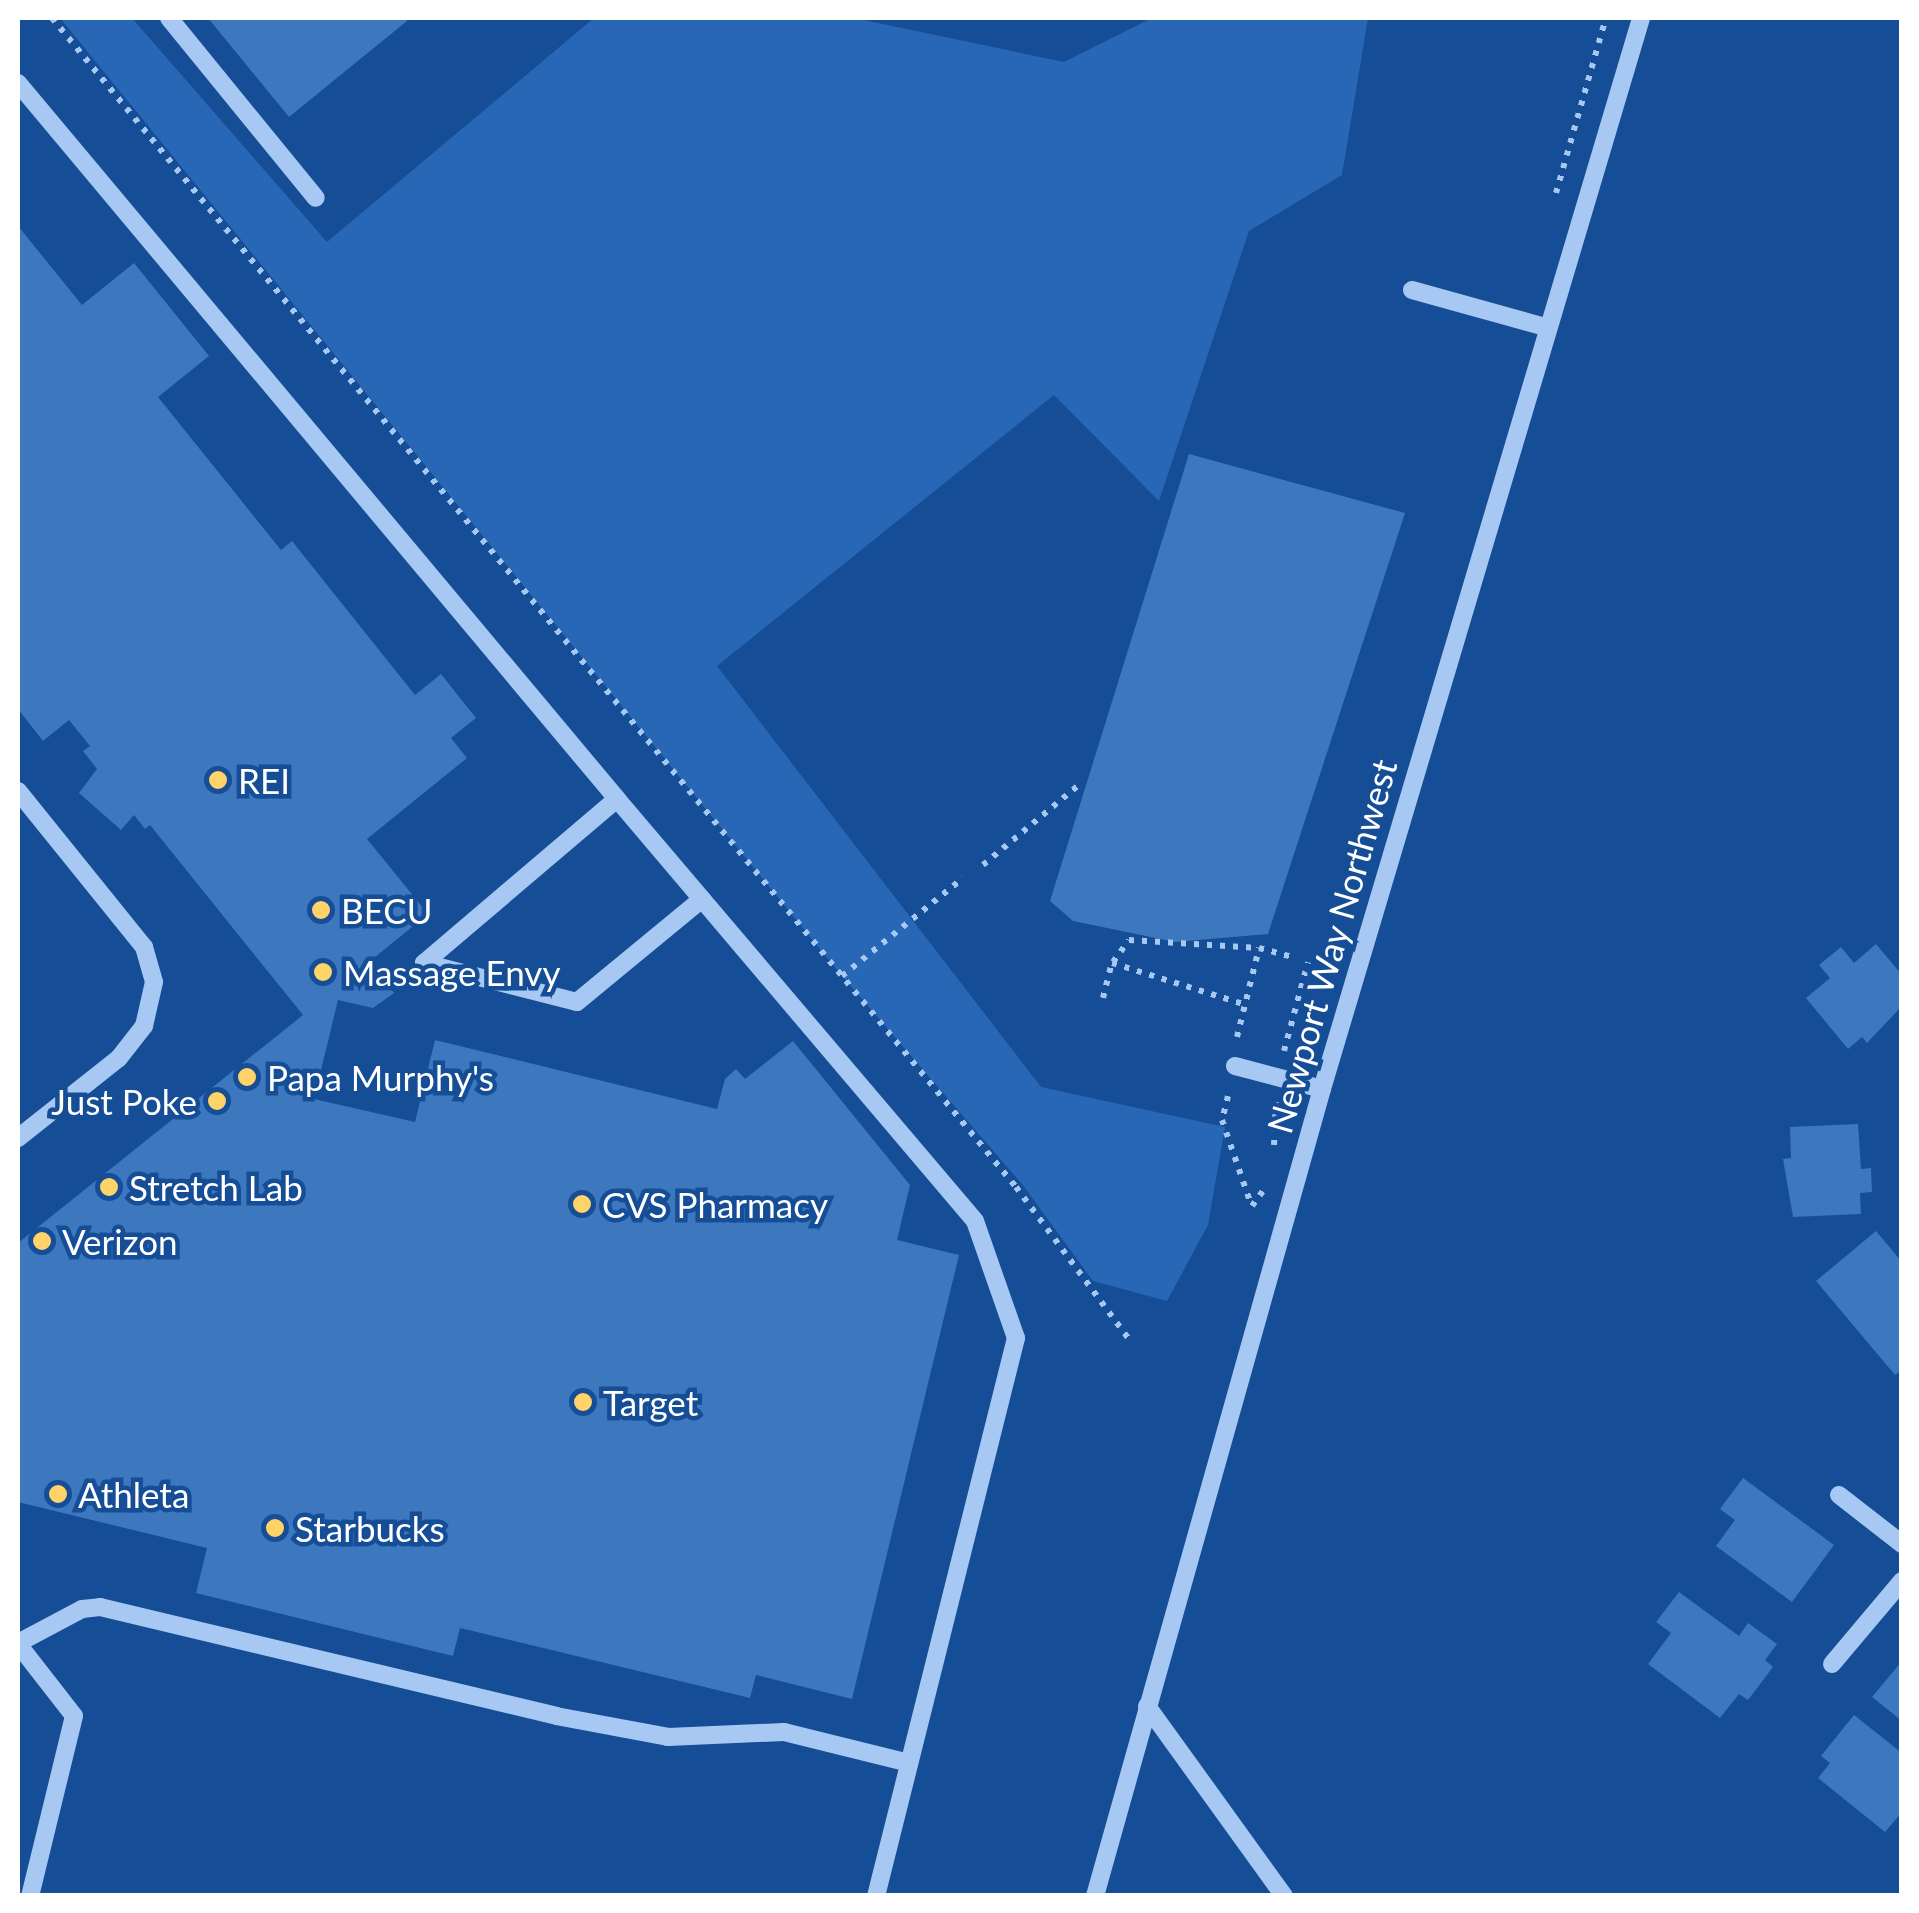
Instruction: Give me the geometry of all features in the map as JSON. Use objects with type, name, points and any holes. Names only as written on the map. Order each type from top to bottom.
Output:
[{"type":"street","points":[[169,18],[316,198]]},
{"type":"street","name":"Newport Way Northwest","points":[[1094,1896],[1322,1089],[1545,326],[1641,18]]},
{"type":"street","points":[[18,83],[616,799],[975,1221],[1016,1338],[876,1896]]},
{"type":"street","points":[[1412,290],[1545,326]]},
{"type":"street","points":[[18,791],[144,947],[154,982],[144,1026],[119,1058],[18,1138]]},
{"type":"street","points":[[616,799],[424,963],[577,1002],[702,899]]},
{"type":"street","points":[[1235,1066],[1322,1089]]},
{"type":"street","points":[[1839,1494],[1902,1544]]},
{"type":"street","points":[[1832,1664],[1902,1582]]},
{"type":"street","points":[[30,1896],[74,1716],[18,1643],[82,1609],[100,1608],[556,1716],[668,1737],[784,1732],[909,1763]]},
{"type":"street","points":[[1147,1706],[1234,1817],[1284,1896]]},
{"type":"path","points":[[52,18],[1016,1187],[1131,1342]]},
{"type":"path","points":[[1552,208],[1606,18]]},
{"type":"path","points":[[984,865],[1080,784]]},
{"type":"path","points":[[842,976],[963,878]]},
{"type":"path","points":[[1102,998],[1112,963],[1124,956],[1129,940],[1259,948],[1292,957]]},
{"type":"path","points":[[1240,1044],[1242,1039],[1233,1036],[1259,948]]},
{"type":"path","points":[[1274,1152],[1277,1077],[1308,962]]},
{"type":"path","points":[[1112,963],[1242,1004]]},
{"type":"path","points":[[1228,1096],[1222,1120],[1252,1206],[1267,1178]]},
{"type":"shaded area","points":[[60,18],[132,18],[327,242],[594,18],[854,18],[1064,62],[1152,18],[1368,18],[1342,175],[1249,231],[1159,501],[1054,395],[717,666],[1041,1087],[1225,1127],[1208,1225],[1167,1301],[1093,1281],[1022,1184],[842,976]]},
{"type":"building","points":[[208,18],[404,18],[407,21],[289,117]]},
{"type":"building","points":[[18,226],[82,305],[134,263],[209,356],[158,397],[281,550],[292,541],[415,695],[441,674],[476,718],[451,738],[467,758],[367,839],[428,914],[369,962],[394,993],[373,1008],[338,1000],[314,1099],[415,1122],[435,1040],[717,1109],[725,1079],[736,1069],[745,1079],[793,1041],[910,1185],[897,1240],[959,1255],[852,1699],[756,1675],[750,1698],[460,1628],[453,1656],[196,1593],[207,1548],[18,1502],[18,1243],[303,1015],[150,825],[145,829],[134,815],[121,830],[79,793],[97,769],[83,751],[90,746],[69,720],[43,741],[18,709]]},
{"type":"building","points":[[1189,454],[1405,513],[1268,934],[1175,942],[1073,921],[1050,901]]},
{"type":"building","points":[[1876,944],[1902,975],[1902,1006],[1867,1043],[1862,1037],[1848,1049],[1806,998],[1830,978],[1819,965],[1841,947],[1854,963]]},
{"type":"building","points":[[1858,1124],[1861,1169],[1871,1168],[1872,1192],[1860,1193],[1861,1214],[1793,1217],[1783,1159],[1791,1158],[1790,1127]]},
{"type":"building","points":[[1876,1231],[1902,1262],[1902,1370],[1895,1375],[1816,1281]]},
{"type":"building","points":[[1743,1478],[1834,1545],[1792,1602],[1716,1546],[1735,1520],[1720,1509]]},
{"type":"building","points":[[1679,1592],[1739,1636],[1748,1623],[1777,1644],[1765,1660],[1773,1667],[1748,1700],[1739,1694],[1720,1718],[1648,1664],[1671,1633],[1656,1622]]},
{"type":"building","points":[[1902,1661],[1902,1721],[1872,1697]]},
{"type":"building","points":[[1854,1715],[1902,1753],[1902,1812],[1885,1832],[1818,1778],[1830,1763],[1821,1756]]},
{"type":"place","name":"REI","points":[[218,780]]},
{"type":"place","name":"BECU","points":[[321,910]]},
{"type":"place","name":"Massage Envy","points":[[323,972]]},
{"type":"place","name":"Papa Murphy's","points":[[247,1077]]},
{"type":"place","name":"Just Poke","points":[[217,1101]]},
{"type":"place","name":"Stretch Lab","points":[[109,1187]]},
{"type":"place","name":"CVS Pharmacy","points":[[582,1204]]},
{"type":"place","name":"Verizon","points":[[42,1241]]},
{"type":"place","name":"Target","points":[[583,1402]]},
{"type":"place","name":"Athleta","points":[[58,1494]]},
{"type":"place","name":"Starbucks","points":[[275,1528]]}]
